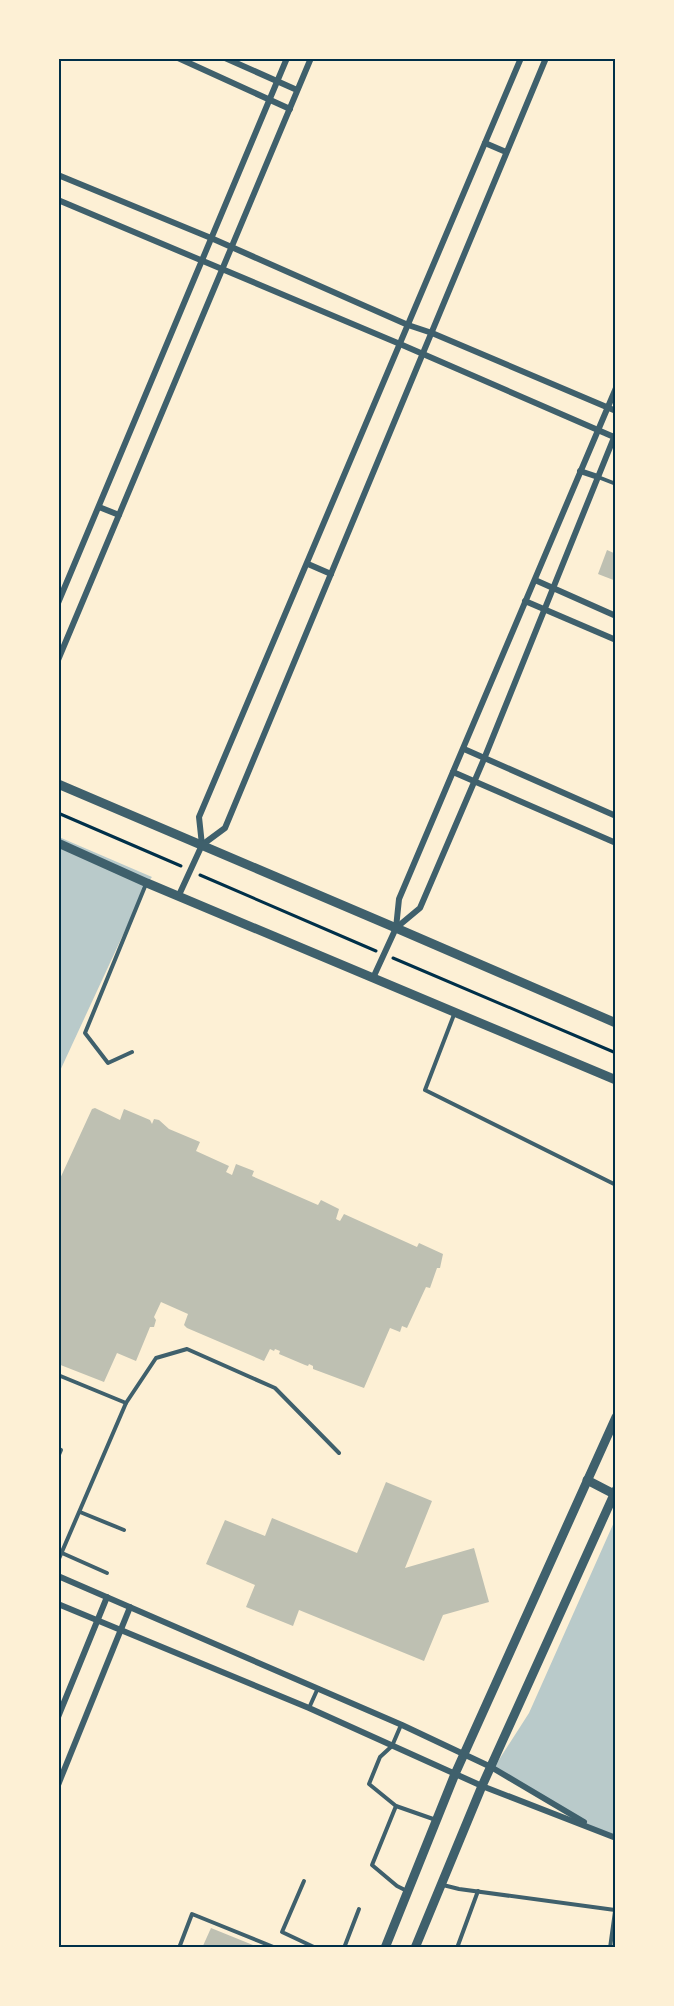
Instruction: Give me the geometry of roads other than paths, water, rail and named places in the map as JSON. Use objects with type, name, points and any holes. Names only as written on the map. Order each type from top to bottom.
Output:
[{"type":"street","points":[[178,58],[290,109]]},
{"type":"street","points":[[225,58],[297,90]]},
{"type":"street","points":[[58,603],[286,58]]},
{"type":"street","points":[[58,660],[311,58]]},
{"type":"street","points":[[202,845],[200,817],[521,58]]},
{"type":"street","points":[[179,895],[202,845],[225,828],[546,58]]},
{"type":"street","points":[[485,143],[506,152]]},
{"type":"street","points":[[58,186],[61,176],[615,411]]},
{"type":"street","points":[[58,200],[615,436],[484,759],[420,908],[396,927]]},
{"type":"street","points":[[373,978],[396,927],[399,899],[615,387]]},
{"type":"street","points":[[580,471],[598,477]]},
{"type":"street","points":[[99,507],[119,515]]},
{"type":"street","points":[[308,564],[331,574]]},
{"type":"street","points":[[535,580],[615,616]]},
{"type":"street","points":[[525,601],[615,640]]},
{"type":"street","points":[[464,749],[615,816]]},
{"type":"street","points":[[453,772],[615,843]]},
{"type":"street","points":[[58,784],[396,927],[615,1023]]},
{"type":"street","points":[[58,843],[147,883],[615,1080]]},
{"type":"street","points":[[385,1947],[455,1774],[615,1417]]},
{"type":"street","points":[[414,1947],[482,1786],[615,1492],[587,1480]]},
{"type":"street","points":[[58,1576],[318,1687],[491,1767],[600,1832]]},
{"type":"street","points":[[58,1717],[107,1597]]},
{"type":"street","points":[[58,1604],[121,1628],[309,1708],[482,1786],[615,1838]]},
{"type":"street","points":[[58,1785],[130,1607]]},
{"type":"lane","points":[[598,477],[615,484]]},
{"type":"lane","points":[[132,1052],[108,1063],[84,1033],[147,883]]},
{"type":"lane","points":[[455,1012],[425,1090],[615,1185]]},
{"type":"lane","points":[[58,1562],[126,1403],[156,1358],[187,1349],[275,1388],[339,1453]]},
{"type":"lane","points":[[58,1375],[126,1403]]},
{"type":"lane","points":[[58,1449],[61,1450],[58,1457]]},
{"type":"lane","points":[[80,1512],[124,1530]]},
{"type":"lane","points":[[62,1553],[107,1573]]},
{"type":"lane","points":[[309,1708],[318,1687]]},
{"type":"lane","points":[[402,1725],[392,1746],[381,1757],[369,1784],[396,1806],[436,1820]]},
{"type":"lane","points":[[396,1806],[372,1865],[397,1886],[408,1891]]},
{"type":"lane","points":[[304,1881],[282,1932],[316,1947]]},
{"type":"lane","points":[[441,1884],[478,1891],[615,1907],[610,1947]]},
{"type":"lane","points":[[457,1947],[478,1891]]},
{"type":"lane","points":[[344,1947],[359,1909]]},
{"type":"lane","points":[[179,1947],[192,1914],[276,1947]]}]
